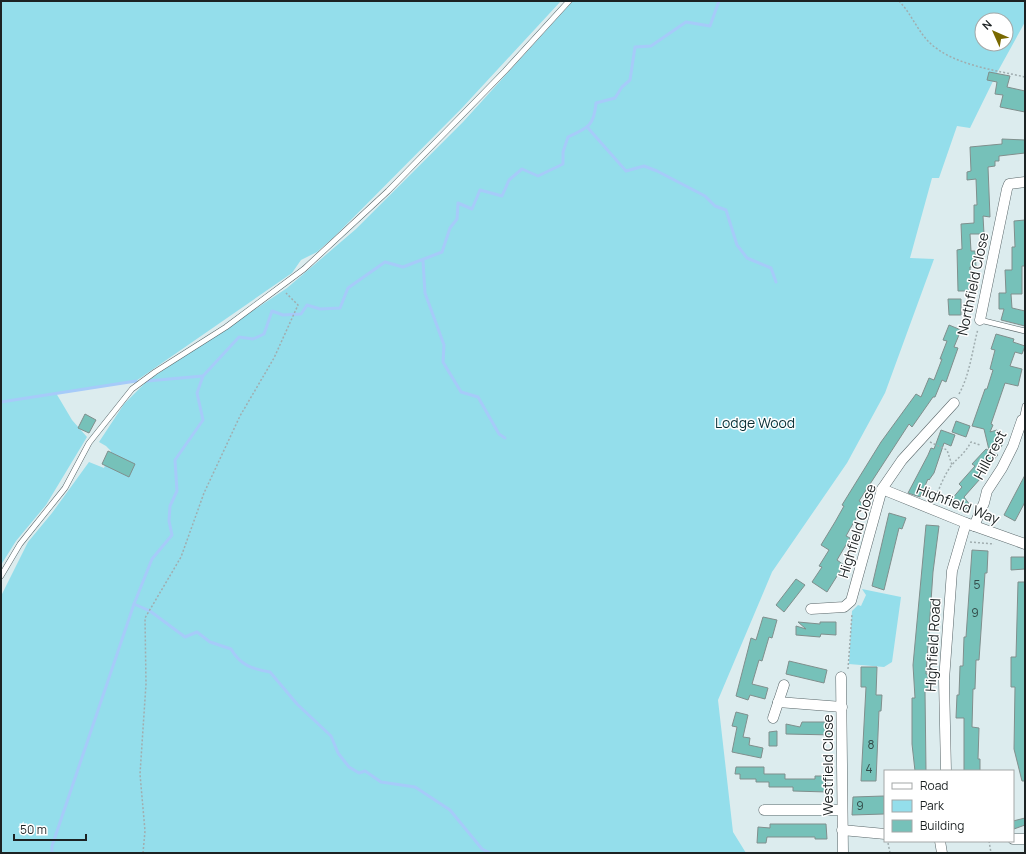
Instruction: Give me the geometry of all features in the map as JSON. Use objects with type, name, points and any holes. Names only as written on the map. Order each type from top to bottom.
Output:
[{"type":"street","name":"Northfield Close","points":[[980,320],[1006,189],[1009,184],[1025,182]]},
{"type":"street","name":"Highfield Close","points":[[849,603],[853,597],[859,567],[882,489],[902,460],[954,403]]},
{"type":"street","name":"Hillcrest","points":[[970,524],[984,503],[986,491],[1002,468],[1013,446],[1022,420]]},
{"type":"street","name":"Highfield Way","points":[[882,489],[1025,544]]},
{"type":"street","name":"Highfield Road","points":[[946,770],[944,680],[952,571],[970,524]]},
{"type":"street","points":[[811,609],[844,607],[849,603]]},
{"type":"street","name":"Westfield Close","points":[[841,677],[843,853]]},
{"type":"street","points":[[773,718],[784,685]]},
{"type":"street","points":[[778,702],[842,707]]},
{"type":"street","points":[[764,810],[842,810]]},
{"type":"street","points":[[842,830],[884,834]]},
{"type":"street","points":[[1014,839],[1025,840]]},
{"type":"street","points":[[940,842],[942,853]]},
{"type":"lane","points":[[1,576],[20,544],[65,488],[89,443],[132,389],[155,372],[226,327],[304,269],[388,191],[505,71],[569,1]]},
{"type":"lane","points":[[980,320],[1025,331]]},
{"type":"lane","points":[[1022,420],[1025,406]]},
{"type":"path","points":[[899,1],[908,11],[930,43],[940,50],[968,64],[1025,77]]},
{"type":"path","points":[[143,853],[145,831],[140,774],[146,684],[145,618],[181,557],[204,493],[240,416],[274,358],[298,305],[281,286]]},
{"type":"path","name":"Northfield Close","points":[[954,403],[964,385],[980,320]]},
{"type":"path","points":[[922,438],[946,450],[952,465]]},
{"type":"path","points":[[932,509],[944,477],[952,465],[963,456],[971,442],[980,445]]},
{"type":"path","points":[[841,677],[849,668],[852,611],[849,603]]},
{"type":"path","points":[[888,842],[890,853]]},
{"type":"path","points":[[989,842],[991,853]]},
{"type":"green space","points":[[1,1],[561,1],[462,108],[335,236],[317,252],[301,260],[292,273],[136,381],[56,393],[72,420],[87,437],[46,505],[16,541],[1,565]]},
{"type":"green space","name":"Lodge Wood","points":[[573,1],[1025,1],[1025,22],[1014,42],[1014,12],[974,12],[974,52],[1008,52],[970,128],[957,126],[939,178],[932,178],[910,258],[934,259],[885,393],[847,463],[772,572],[718,700],[733,832],[746,853],[1,853],[1,596],[28,542],[52,513],[89,462],[104,468],[111,451],[99,442],[124,404],[147,381],[287,288],[356,229],[463,122]]},
{"type":"green space","points":[[862,589],[901,597],[892,662],[884,667],[849,664],[852,611],[858,605],[861,606],[866,595]]},
{"type":"building","points":[[989,72],[1010,76],[1007,87],[1025,91],[1025,112],[1000,107],[1003,95],[995,94],[997,82],[987,80]]},
{"type":"building","points":[[1002,139],[1025,140],[1025,153],[999,156],[999,161],[995,161],[995,166],[988,167],[990,217],[983,216],[984,234],[970,234],[971,251],[975,251],[976,267],[970,267],[971,291],[958,291],[957,250],[962,249],[961,224],[974,223],[974,205],[977,205],[976,179],[967,180],[967,172],[971,171],[970,147],[1002,144]]},
{"type":"building","points":[[1025,220],[1025,266],[1022,266],[1022,294],[1011,294],[1012,308],[1025,311],[1025,326],[1001,320],[1004,309],[999,309],[999,293],[1006,293],[1005,270],[1012,270],[1012,247],[1015,247],[1014,221]]},
{"type":"building","points":[[948,299],[961,299],[961,315],[949,315]]},
{"type":"building","points":[[949,325],[961,330],[954,347],[958,348],[946,382],[942,380],[935,397],[933,397],[912,427],[909,424],[859,501],[864,504],[846,536],[850,538],[837,560],[844,565],[827,592],[812,582],[822,567],[819,566],[829,550],[821,545],[844,506],[842,505],[881,442],[916,394],[921,397],[929,378],[934,380],[947,341],[943,340]]},
{"type":"building","points":[[996,334],[1014,339],[1013,342],[1025,346],[1022,354],[1015,352],[1010,366],[1022,369],[1018,386],[1005,383],[991,424],[993,425],[990,432],[997,430],[1002,446],[989,450],[984,429],[972,426],[993,370],[990,369],[995,350],[991,349]]},
{"type":"building","points":[[85,414],[96,420],[89,433],[78,428]]},
{"type":"building","points":[[956,421],[970,426],[966,437],[952,432]]},
{"type":"building","points":[[941,430],[955,435],[951,446],[944,443],[934,473],[929,480],[928,479],[920,497],[908,493],[931,448],[934,449]]},
{"type":"building","points":[[986,449],[998,455],[977,477],[980,479],[964,497],[970,505],[965,510],[962,508],[961,509],[951,500],[962,487],[959,484],[975,466],[972,464]]},
{"type":"building","points":[[108,451],[135,464],[129,477],[102,464]]},
{"type":"building","points":[[1025,475],[1025,502],[1015,521],[1004,515]]},
{"type":"building","points":[[889,513],[906,518],[902,529],[899,528],[884,590],[872,586]]},
{"type":"building","points":[[926,525],[939,526],[933,572],[926,674],[928,674],[928,691],[925,691],[926,770],[915,770],[912,744],[912,698],[915,698],[913,665]]},
{"type":"building","points":[[972,550],[988,551],[979,660],[976,660],[975,689],[973,689],[972,727],[979,728],[978,759],[980,759],[980,770],[964,770],[964,718],[956,718],[957,695],[959,695],[960,666],[963,666],[964,637],[966,637]]},
{"type":"building","points":[[1011,557],[1025,557],[1025,569],[1011,570]]},
{"type":"building","points":[[796,579],[805,585],[784,612],[776,605]]},
{"type":"building","points":[[1018,582],[1025,582],[1025,781],[1022,781],[1014,749],[1015,687],[1011,687],[1011,657],[1016,657]]},
{"type":"building","points":[[763,617],[777,620],[772,638],[769,637],[762,661],[759,660],[752,684],[768,688],[765,699],[750,695],[748,700],[736,696],[751,638],[756,640]]},
{"type":"building","points":[[798,622],[820,624],[820,622],[836,622],[836,635],[821,634],[820,637],[796,635],[796,626],[806,629]]},
{"type":"building","points":[[789,661],[827,670],[824,683],[786,674]]},
{"type":"building","points":[[861,667],[877,667],[876,695],[882,695],[881,711],[879,711],[876,781],[861,781],[866,687],[861,687]]},
{"type":"building","points":[[736,712],[748,715],[743,737],[750,738],[749,745],[763,748],[761,758],[732,752],[737,727],[732,726]]},
{"type":"building","points":[[802,722],[832,722],[833,735],[786,734],[786,724],[800,727]]},
{"type":"building","points":[[777,731],[777,746],[769,746],[769,732]]},
{"type":"building","points":[[736,767],[764,767],[764,774],[785,774],[785,779],[815,779],[815,776],[827,776],[827,792],[793,791],[793,787],[769,787],[769,782],[756,782],[756,779],[740,779],[740,774],[735,774]]},
{"type":"building","points":[[884,796],[884,814],[852,815],[853,797]]},
{"type":"building","points":[[1025,818],[1025,825],[1014,829],[1014,821]]},
{"type":"building","points":[[770,824],[826,824],[827,839],[815,839],[815,837],[767,837],[766,843],[757,843],[758,827],[770,828]]},
{"type":"waterway","points":[[52,853],[52,846],[134,604],[152,559],[172,535],[169,521],[170,506],[177,491],[175,460],[203,420],[197,393],[203,376],[239,337],[253,339],[264,334],[272,311],[283,315],[301,314],[307,305],[320,309],[340,308],[348,288],[385,262],[403,267],[442,252],[450,228],[457,219],[458,203],[472,209],[480,190],[502,196],[509,180],[522,169],[538,176],[563,164],[563,152],[568,137],[581,131],[589,125],[594,117],[596,103],[615,98],[622,87],[630,80],[635,47],[651,46],[686,22],[710,26],[719,1]]},
{"type":"waterway","points":[[588,128],[626,171],[644,166],[657,171],[705,196],[715,206],[726,210],[737,245],[747,258],[771,268],[776,282]]},
{"type":"waterway","points":[[423,261],[425,293],[444,345],[443,362],[461,392],[478,397],[499,434],[505,438]]},
{"type":"waterway","points":[[147,381],[203,376]]},
{"type":"waterway","points":[[1,402],[136,381]]},
{"type":"waterway","points":[[134,604],[150,611],[185,637],[197,632],[210,642],[231,649],[238,659],[252,668],[270,672],[297,704],[331,736],[338,753],[349,767],[359,773],[365,771],[381,782],[415,787],[450,810],[482,849],[490,853]]}]
